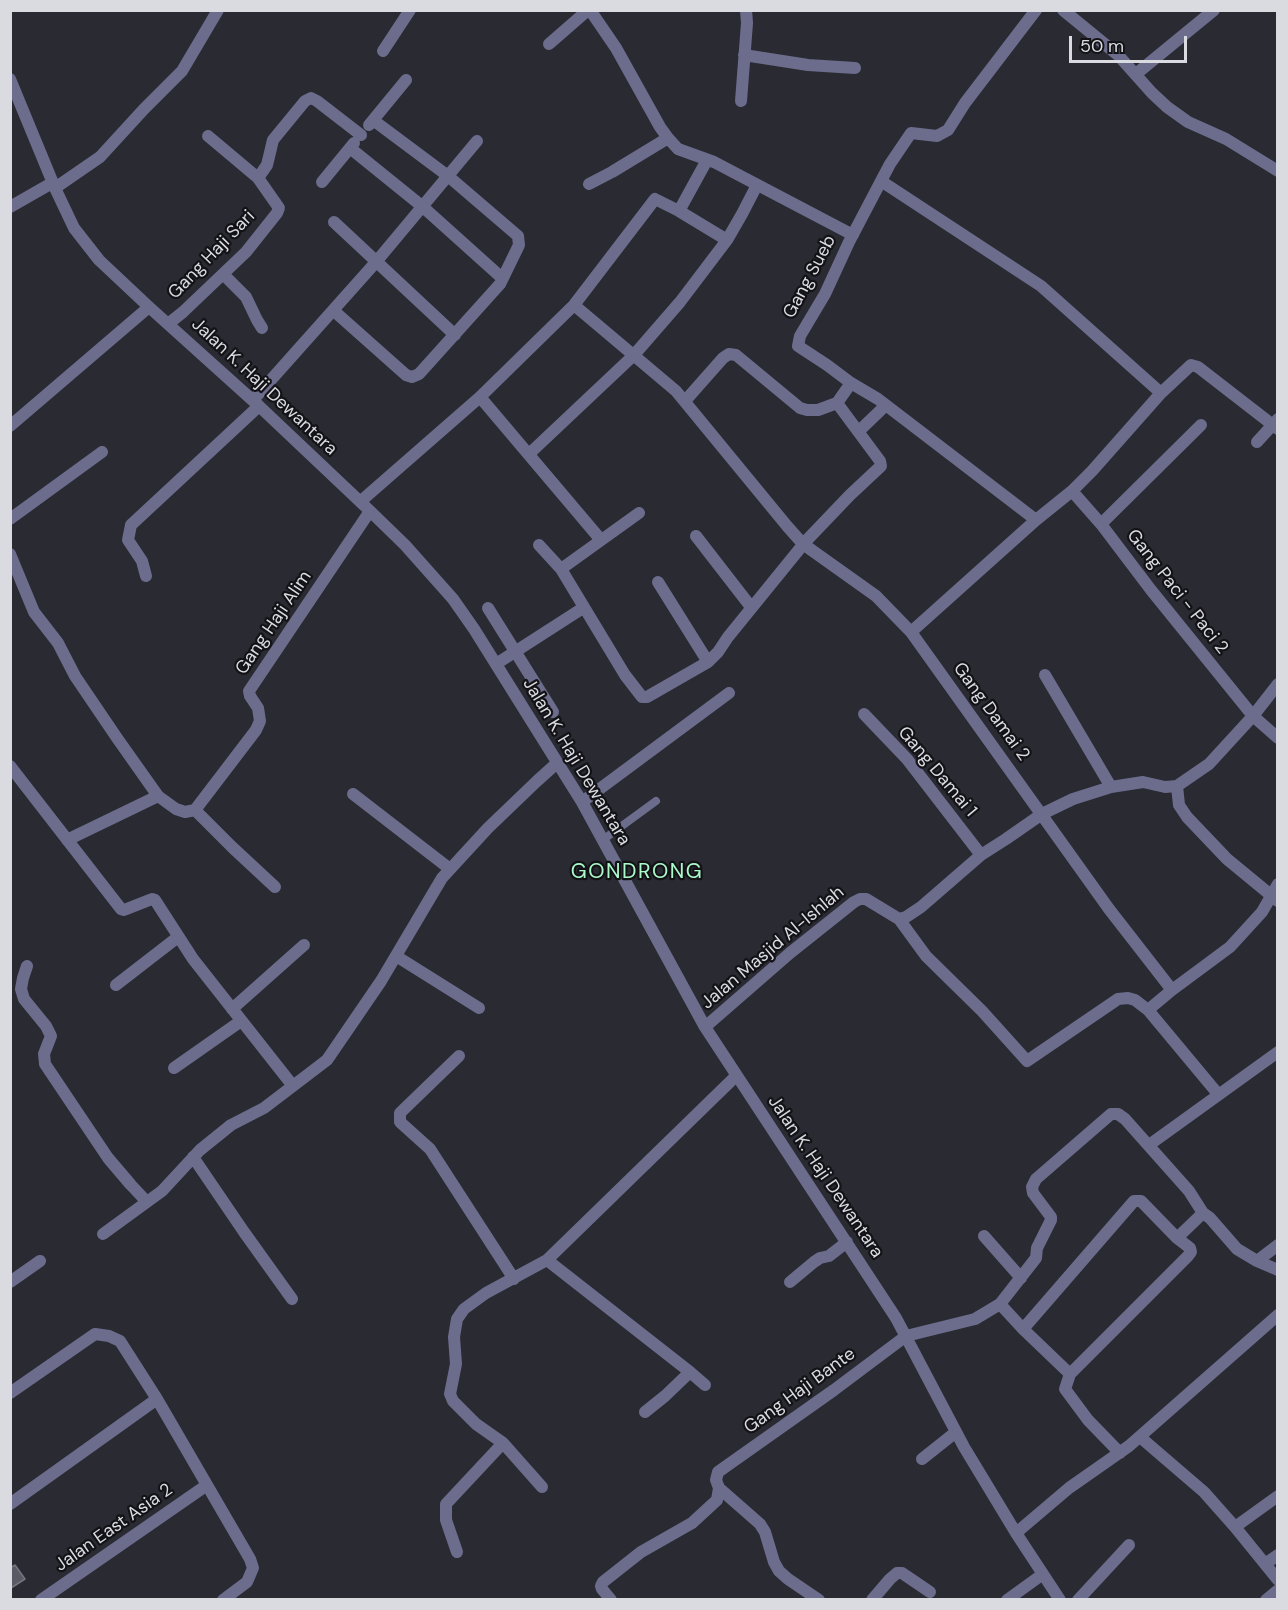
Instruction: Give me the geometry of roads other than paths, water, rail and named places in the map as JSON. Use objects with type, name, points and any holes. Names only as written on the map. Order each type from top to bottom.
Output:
[{"type":"street","points":[[10,207],[54,186],[100,157],[182,71],[218,10]]},
{"type":"street","points":[[382,51],[410,10]]},
{"type":"street","points":[[549,44],[589,10],[616,48],[668,138],[678,149],[714,162],[853,236]]},
{"type":"street","points":[[741,101],[746,10]]},
{"type":"street","name":"Gang Sueb","points":[[1036,10],[965,103],[948,130],[937,136],[911,133],[890,164],[825,294],[800,336],[798,346],[886,405],[1036,520]]},
{"type":"street","points":[[1063,10],[1118,55],[1167,107],[1188,122],[1226,139],[1278,171]]},
{"type":"street","points":[[1136,74],[1214,10]]},
{"type":"street","points":[[744,55],[808,65],[855,68]]},
{"type":"street","name":"Jalan K. Haji Dewantara","points":[[10,79],[14,101],[74,228],[99,260],[360,501],[405,545],[453,599],[604,839],[705,1028],[847,1242],[906,1336],[964,1447],[1016,1533],[1060,1599]]},
{"type":"street","points":[[322,182],[406,80]]},
{"type":"street","points":[[208,136],[258,178],[267,165],[273,140],[305,101],[312,98],[361,135]]},
{"type":"street","points":[[334,310],[406,375],[412,377],[419,374],[500,284],[519,245],[518,236],[448,176],[373,120]]},
{"type":"street","points":[[589,184],[668,138]]},
{"type":"street","points":[[146,576],[142,561],[128,540],[131,525],[256,403],[477,141]]},
{"type":"street","points":[[350,148],[423,207],[502,278]]},
{"type":"street","points":[[679,211],[707,160]]},
{"type":"street","name":"Gang Haji Sari","points":[[168,324],[246,252],[277,213],[279,208],[258,178]]},
{"type":"street","points":[[881,181],[1041,286],[1161,393]]},
{"type":"street","points":[[529,454],[634,355],[680,302],[727,240],[757,185]]},
{"type":"street","points":[[360,501],[480,398],[574,305],[655,199],[727,240]]},
{"type":"street","points":[[334,222],[455,335]]},
{"type":"street","points":[[223,274],[246,297],[262,328]]},
{"type":"street","name":"Gang Damai 2","points":[[574,305],[676,391],[803,544],[876,596],[911,632],[1109,909],[1172,990]]},
{"type":"street","points":[[10,426],[149,307]]},
{"type":"street","points":[[685,401],[729,354],[736,355],[800,408],[807,410],[818,410],[837,403],[851,383]]},
{"type":"street","points":[[911,632],[1036,520],[1072,491],[1161,393],[1191,365],[1198,367],[1276,424],[1257,442]]},
{"type":"street","points":[[480,398],[601,540]]},
{"type":"street","points":[[539,545],[561,569],[625,675],[642,697],[647,697],[708,662],[803,544],[881,466],[880,460],[837,403]]},
{"type":"street","points":[[859,431],[886,405]]},
{"type":"street","points":[[1101,524],[1201,425]]},
{"type":"street","points":[[10,519],[102,452]]},
{"type":"street","name":"Gang Paci - Paci 2","points":[[1072,491],[1101,524],[1150,590],[1253,716],[1278,738]]},
{"type":"street","name":"Gang Haji Alim","points":[[195,810],[256,730],[260,721],[258,708],[249,692],[370,511]]},
{"type":"street","points":[[561,569],[639,513]]},
{"type":"street","points":[[696,536],[751,607]]},
{"type":"street","points":[[10,554],[34,612],[58,643],[81,685],[158,796],[177,809],[185,812],[195,810],[274,886]]},
{"type":"street","points":[[658,582],[708,662]]},
{"type":"street","points":[[488,608],[553,712]]},
{"type":"street","points":[[496,664],[584,608]]},
{"type":"street","points":[[1045,675],[1111,787]]},
{"type":"street","points":[[1218,1094],[1148,1010],[1135,1000],[1128,998],[1118,999],[1027,1061],[982,1011],[926,956],[899,919],[921,907],[981,855],[1042,814],[1073,799],[1111,787],[1143,782],[1165,787],[1177,786],[1209,764],[1253,716],[1278,684]]},
{"type":"street","points":[[582,802],[729,693]]},
{"type":"street","name":"Gang Damai 1","points":[[864,714],[907,759],[981,855]]},
{"type":"street","points":[[103,1234],[162,1191],[193,1157],[231,1125],[264,1108],[327,1060],[381,981],[442,878],[488,828],[557,763]]},
{"type":"street","points":[[12,773],[121,909],[155,900],[193,959],[293,1086]]},
{"type":"street","points":[[1148,1010],[1230,947],[1262,912],[1275,893],[1227,859],[1187,817],[1179,805],[1177,786]]},
{"type":"street","points":[[353,794],[450,869]]},
{"type":"street","points":[[67,840],[158,796]]},
{"type":"street","name":"Jalan Masjid Al-Ishlah","points":[[705,1028],[790,953],[854,902],[866,899],[899,919]]},
{"type":"street","points":[[116,985],[178,937]]},
{"type":"street","points":[[231,1009],[304,945]]},
{"type":"street","points":[[396,956],[479,1008]]},
{"type":"street","points":[[27,966],[22,978],[21,989],[24,999],[46,1026],[51,1036],[44,1054],[45,1064],[108,1158],[147,1202]]},
{"type":"street","points":[[174,1068],[241,1021]]},
{"type":"street","points":[[1149,1145],[1278,1052]]},
{"type":"street","points":[[459,1056],[400,1113],[400,1122],[430,1149],[514,1279]]},
{"type":"street","points":[[542,1487],[503,1443],[476,1424],[453,1401],[450,1394],[456,1364],[454,1336],[457,1319],[464,1310],[486,1293],[548,1260],[736,1076]]},
{"type":"street","points":[[906,1336],[975,1319],[1000,1304],[1036,1258],[1037,1248],[1051,1220],[1033,1193],[1032,1187],[1036,1179],[1111,1114],[1118,1114],[1125,1119],[1189,1191],[1203,1213],[1237,1249],[1278,1270]]},
{"type":"street","points":[[193,1157],[243,1232],[292,1299]]},
{"type":"street","points":[[1023,1329],[1134,1201],[1141,1201],[1190,1248],[1191,1252],[1188,1256],[1070,1374],[1065,1389],[1088,1420],[1120,1453]]},
{"type":"street","points":[[1177,1238],[1203,1213]]},
{"type":"street","points":[[984,1236],[1021,1278]]},
{"type":"street","points":[[790,1282],[814,1262],[829,1256],[847,1242]]},
{"type":"street","points":[[1257,1261],[1278,1245]]},
{"type":"street","points":[[548,1260],[705,1386]]},
{"type":"street","points":[[10,1282],[40,1261]]},
{"type":"street","points":[[1000,1304],[1070,1374]]},
{"type":"street","points":[[1016,1533],[1069,1488],[1140,1437],[1278,1315]]},
{"type":"street","points":[[10,1393],[95,1334],[109,1336],[120,1341],[157,1399],[250,1558],[253,1568],[247,1582],[223,1599]]},
{"type":"street","name":"Gang Haji Bante","points":[[611,1599],[602,1589],[603,1582],[641,1552],[692,1522],[717,1500],[718,1472],[906,1336]]},
{"type":"street","points":[[645,1412],[690,1372]]},
{"type":"street","points":[[10,1504],[157,1399]]},
{"type":"street","points":[[922,1460],[956,1432]]},
{"type":"street","points":[[1140,1437],[1204,1492],[1278,1580]]},
{"type":"street","points":[[457,1552],[446,1520],[446,1504],[503,1443]]},
{"type":"street","points":[[718,1482],[760,1524],[779,1570],[788,1579],[819,1599]]},
{"type":"street","name":"Jalan East Asia 2","points":[[41,1599],[207,1485]]},
{"type":"street","points":[[1235,1527],[1278,1496]]},
{"type":"street","points":[[1078,1599],[1129,1545]]},
{"type":"street","points":[[1265,1564],[1278,1555]]},
{"type":"street","points":[[872,1599],[897,1573],[930,1592]]},
{"type":"street","points":[[1007,1599],[1043,1574]]},
{"type":"street","points":[[1266,1599],[1278,1590]]},
{"type":"lane","points":[[604,839],[656,801]]},
{"type":"district","name":"GONDRONG","points":[[637,872]]}]
